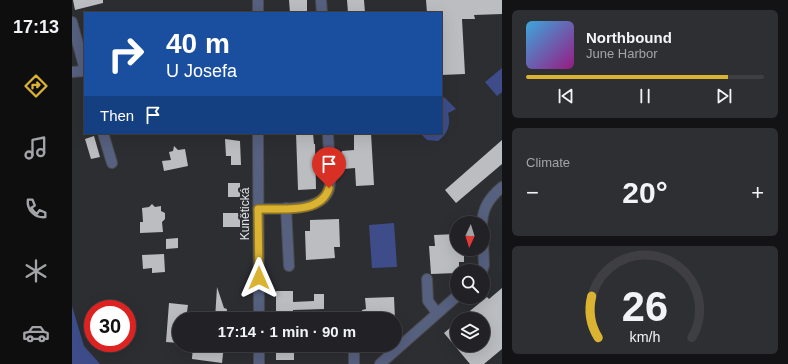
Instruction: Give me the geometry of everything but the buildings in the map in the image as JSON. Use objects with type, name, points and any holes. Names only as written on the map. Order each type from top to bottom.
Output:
[{"type":"street","points":[[258,0],[258,12]]},
{"type":"street","points":[[321,0],[322,12]]},
{"type":"street","points":[[72,22],[84,66]]},
{"type":"street","points":[[72,72],[84,70]]},
{"type":"street","points":[[103,134],[112,163]]},
{"type":"street","name":"Kunětická","points":[[258,134],[259,312]]},
{"type":"street","points":[[258,209],[313,205],[322,199],[328,192],[330,180],[328,134]]},
{"type":"street","points":[[483,216],[487,204],[502,187]]},
{"type":"street","points":[[286,208],[289,266]]},
{"type":"street","points":[[427,279],[428,301],[438,313]]},
{"type":"street","points":[[380,364],[450,302]]},
{"type":"street","points":[[259,352],[259,364]]},
{"type":"street","points":[[354,352],[354,364]]},
{"type":"shaded area","points":[[502,68],[502,92],[497,96],[485,82]]},
{"type":"shaded area","points":[[444,97],[456,109],[448,113],[449,125],[444,135],[438,141],[427,140],[421,134],[442,134],[442,100]]},
{"type":"shaded area","points":[[394,223],[397,267],[372,268],[369,225]]},
{"type":"shaded area","points":[[72,306],[84,346],[84,352],[89,352],[100,364],[72,364]]},
{"type":"route","points":[[259,278],[258,209],[294,208],[313,205],[318,203],[326,196],[329,188]]}]
